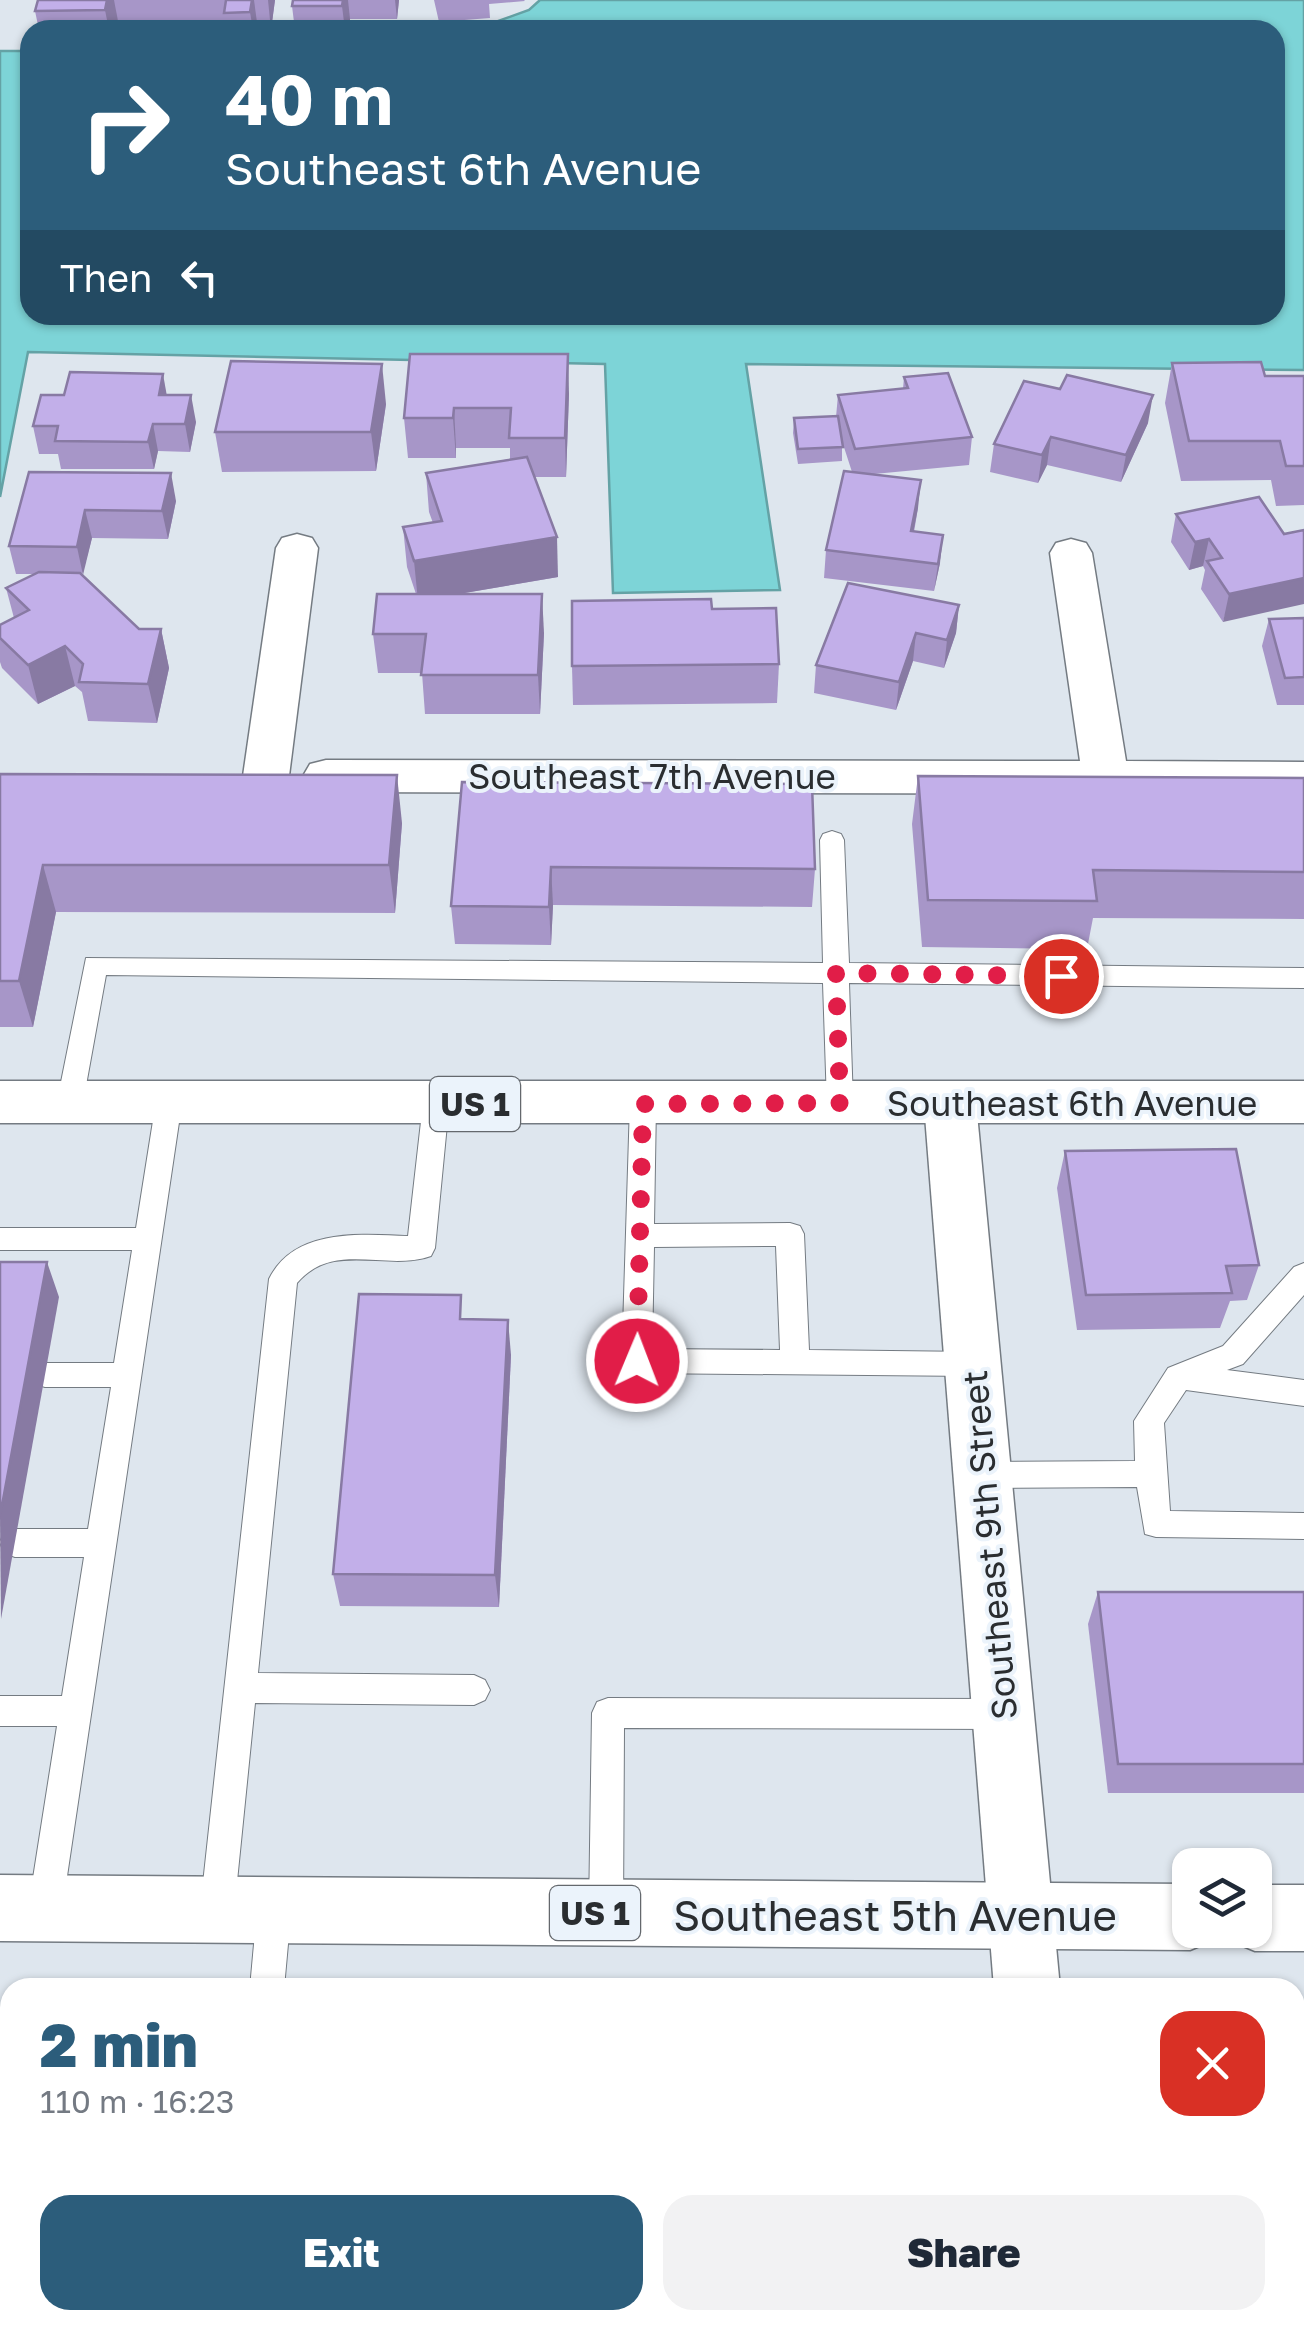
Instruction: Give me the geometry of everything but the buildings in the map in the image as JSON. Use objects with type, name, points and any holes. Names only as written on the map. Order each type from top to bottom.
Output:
[{"type":"main road","name":"Southeast 6th Avenue","points":[[0,1102],[1304,1102]]},
{"type":"main road","name":"Southeast 5th Avenue","points":[[23,1909],[1172,1918]]},
{"type":"main road","points":[[1272,1918],[1304,1918]]},
{"type":"street","name":"Southeast 7th Avenue","points":[[297,548],[247,776],[1304,778]]},
{"type":"street","points":[[1071,553],[1105,777]]},
{"type":"street","name":"Southeast 9th Street","points":[[950,1103],[1025,1978]]},
{"type":"lane","points":[[832,840],[840,1103]]},
{"type":"lane","points":[[70,1102],[95,965],[1304,978]]},
{"type":"lane","points":[[23,1909],[75,1711],[170,1102]]},
{"type":"lane","points":[[263,1978],[245,1910],[238,1688],[283,1280],[291,1266],[321,1250],[421,1248],[436,1104]]},
{"type":"lane","points":[[643,1104],[637,1361],[973,1364]]},
{"type":"lane","points":[[640,1236],[790,1234],[795,1362]]},
{"type":"lane","points":[[0,1239],[148,1239]]},
{"type":"lane","points":[[1304,1275],[1233,1355],[1178,1377],[1149,1422],[1156,1524],[1304,1526]]},
{"type":"lane","points":[[45,1374],[127,1375]]},
{"type":"lane","points":[[1178,1377],[1304,1393]]},
{"type":"lane","points":[[983,1475],[1150,1474]]},
{"type":"lane","points":[[15,1543],[101,1543]]},
{"type":"lane","points":[[238,1688],[474,1690]]},
{"type":"lane","points":[[0,1711],[75,1711]]},
{"type":"lane","points":[[606,1912],[608,1712],[1004,1714]]},
{"type":"water","points":[[540,0],[1304,0],[1304,370],[746,364],[780,590],[613,593],[605,364],[28,352],[0,497],[0,51],[20,51],[20,325],[1285,325],[1285,20],[501,20],[529,10]]},
{"type":"route","points":[[637,1361],[643,1104],[840,1103],[836,973],[1061,976]]}]
